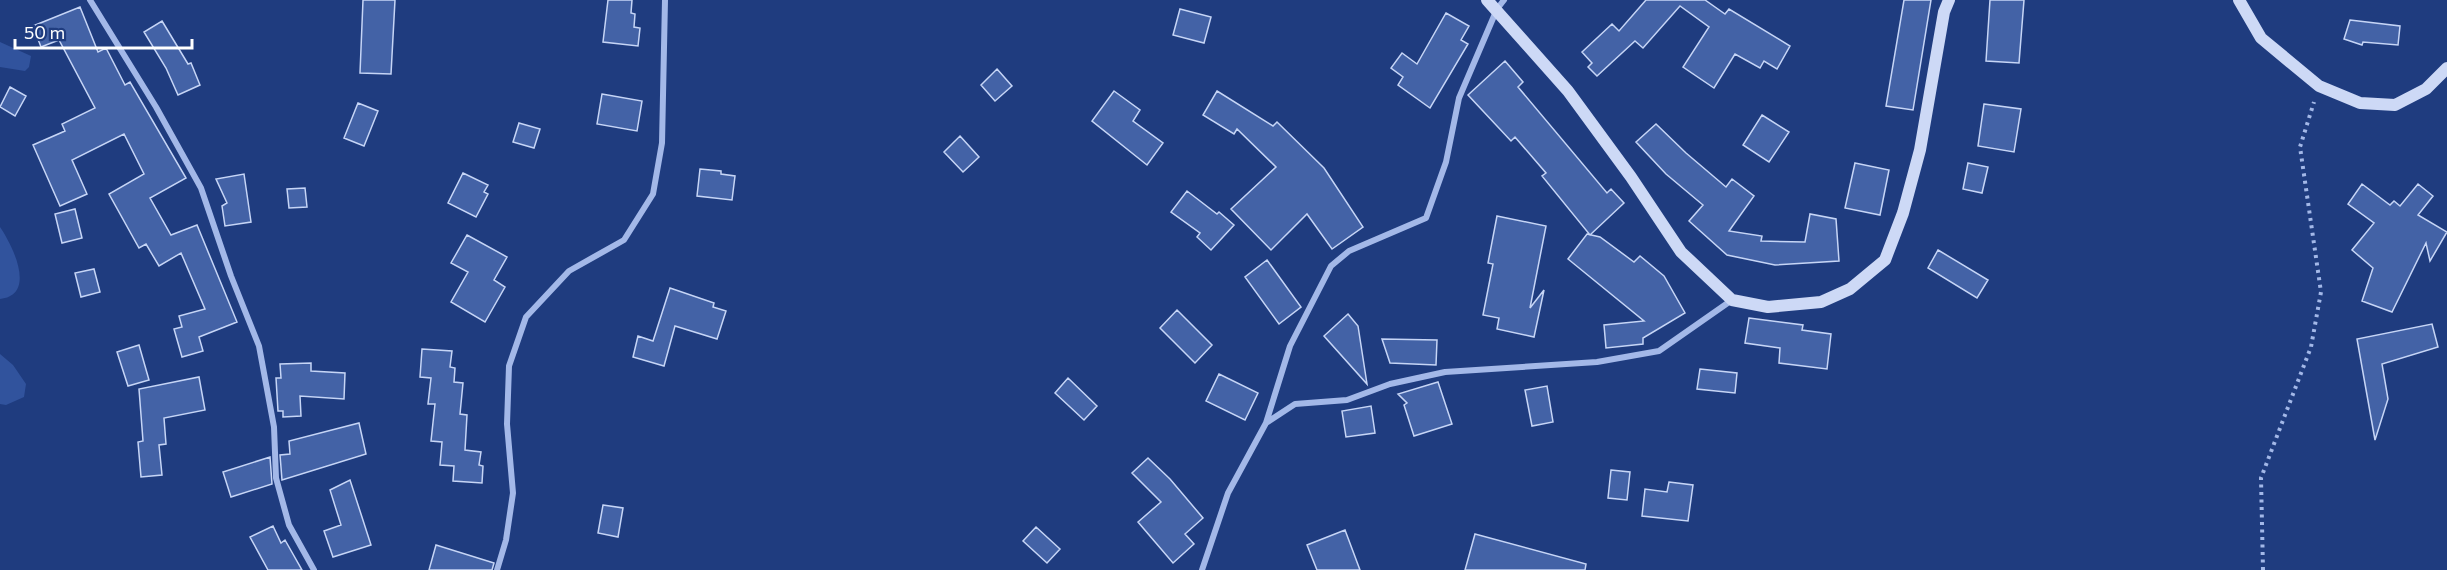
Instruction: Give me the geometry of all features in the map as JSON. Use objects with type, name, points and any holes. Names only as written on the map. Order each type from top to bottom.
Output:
[{"type":"main road","points":[[1487,0],[1501,5],[1568,91],[1631,177],[1681,252],[1732,300],[1768,307],[1821,302],[1850,289],[1885,260],[1903,213],[1920,150],[1944,12],[1949,0]]},
{"type":"main road","points":[[2239,0],[2262,38],[2319,86],[2360,103],[2396,105],[2426,88],[2447,68]]},
{"type":"street","points":[[90,0],[156,107],[201,188],[258,346],[274,427],[276,478],[289,525],[314,570]]},
{"type":"street","points":[[497,570],[506,540],[513,493],[507,424],[509,366],[526,317],[568,271],[624,240],[653,195],[662,143],[665,0]]},
{"type":"street","points":[[1202,570],[1228,493],[1266,423],[1290,346],[1331,267],[1349,251],[1426,218],[1446,162],[1459,98],[1501,5]]},
{"type":"street","points":[[1266,423],[1295,404],[1347,400],[1390,384],[1445,372],[1597,362],[1659,351],[1732,300]]},
{"type":"path","points":[[2263,570],[2261,478],[2311,347],[2321,292],[2300,147],[2319,86]]},
{"type":"shaded area","points":[[0,42],[31,56],[29,67],[25,71],[0,67]]},
{"type":"shaded area","points":[[0,227],[11,246],[20,279],[17,289],[11,296],[0,299]]},
{"type":"shaded area","points":[[0,354],[13,365],[26,384],[24,397],[6,405],[0,404]]},
{"type":"building","points":[[363,0],[395,0],[391,74],[360,73]]},
{"type":"building","points":[[608,0],[632,0],[631,13],[635,14],[634,27],[640,28],[638,46],[603,42]]},
{"type":"building","points":[[1646,0],[1705,0],[1725,14],[1729,9],[1790,46],[1777,69],[1764,61],[1760,68],[1735,54],[1714,88],[1683,67],[1709,27],[1680,6],[1643,48],[1635,41],[1597,76],[1588,67],[1592,63],[1582,52],[1612,24],[1619,31]]},
{"type":"building","points":[[1904,0],[1931,0],[1913,110],[1886,106]]},
{"type":"building","points":[[1990,0],[2024,0],[2019,63],[1986,61]]},
{"type":"building","points":[[80,7],[98,52],[106,48],[125,85],[130,82],[186,178],[150,198],[171,235],[197,225],[237,322],[199,337],[203,351],[182,357],[174,329],[182,327],[179,316],[205,309],[181,253],[159,266],[146,244],[139,248],[109,194],[144,174],[124,134],[72,160],[87,194],[60,206],[33,145],[65,131],[62,124],[95,108],[59,40],[41,47],[33,26]]},
{"type":"building","points":[[1180,9],[1211,17],[1204,43],[1173,35]]},
{"type":"building","points":[[1446,13],[1469,26],[1461,40],[1468,44],[1430,108],[1398,85],[1403,77],[1391,68],[1402,53],[1417,64]]},
{"type":"building","points":[[2350,20],[2400,26],[2398,45],[2363,42],[2362,45],[2344,39]]},
{"type":"building","points":[[162,21],[188,64],[191,63],[200,85],[178,95],[166,68],[144,32]]},
{"type":"building","points":[[1505,61],[1523,82],[1518,87],[1607,193],[1611,189],[1624,203],[1590,235],[1542,176],[1546,173],[1515,137],[1511,141],[1468,95]]},
{"type":"building","points":[[997,69],[1012,86],[995,101],[981,85]]},
{"type":"building","points":[[10,87],[26,96],[15,116],[0,107]]},
{"type":"building","points":[[1114,91],[1140,110],[1133,121],[1163,143],[1147,165],[1092,121]]},
{"type":"building","points":[[1217,91],[1273,126],[1277,122],[1324,168],[1363,227],[1332,249],[1307,214],[1271,250],[1231,209],[1276,167],[1237,129],[1234,134],[1203,115]]},
{"type":"building","points":[[602,94],[642,101],[637,131],[597,124]]},
{"type":"building","points":[[358,103],[378,111],[364,146],[344,138]]},
{"type":"building","points":[[1984,104],[2021,109],[2014,152],[1978,146]]},
{"type":"building","points":[[1762,115],[1789,132],[1769,162],[1743,145]]},
{"type":"building","points":[[519,123],[540,129],[534,148],[513,142]]},
{"type":"building","points":[[1656,124],[1726,187],[1732,179],[1754,196],[1729,231],[1762,236],[1761,241],[1805,242],[1810,214],[1836,219],[1839,261],[1775,265],[1727,255],[1689,221],[1703,205],[1666,174],[1636,142]]},
{"type":"building","points":[[960,136],[979,157],[963,172],[944,152]]},
{"type":"building","points":[[1855,163],[1889,170],[1880,215],[1845,208]]},
{"type":"building","points":[[1968,163],[1988,167],[1982,193],[1963,189]]},
{"type":"building","points":[[700,169],[721,171],[721,174],[735,176],[732,200],[697,196]]},
{"type":"building","points":[[463,173],[488,185],[484,192],[488,194],[476,217],[448,203]]},
{"type":"building","points":[[244,174],[251,222],[225,226],[222,206],[227,203],[216,179]]},
{"type":"building","points":[[2362,184],[2390,205],[2394,201],[2400,206],[2418,184],[2433,196],[2418,215],[2447,232],[2430,261],[2426,243],[2392,312],[2362,301],[2373,268],[2352,250],[2374,223],[2348,204]]},
{"type":"building","points":[[305,188],[307,207],[289,208],[287,189]]},
{"type":"building","points":[[1187,191],[1234,225],[1211,250],[1197,237],[1200,233],[1171,212]]},
{"type":"building","points":[[75,209],[82,238],[62,243],[55,214]]},
{"type":"building","points":[[1497,216],[1546,226],[1530,308],[1544,290],[1534,337],[1497,329],[1499,318],[1483,315],[1493,264],[1488,263]]},
{"type":"building","points":[[1587,234],[1600,237],[1634,262],[1640,256],[1664,276],[1685,313],[1643,338],[1643,344],[1606,348],[1604,325],[1644,321],[1568,259]]},
{"type":"building","points":[[467,235],[507,257],[494,280],[505,287],[485,322],[451,302],[468,272],[451,263]]},
{"type":"building","points":[[1938,250],[1988,280],[1977,298],[1928,268]]},
{"type":"building","points":[[1267,260],[1301,307],[1279,324],[1245,277]]},
{"type":"building","points":[[94,269],[100,292],[81,297],[75,273]]},
{"type":"building","points":[[670,288],[714,303],[713,307],[726,311],[717,339],[675,326],[664,366],[633,357],[638,336],[653,341]]},
{"type":"building","points":[[1177,310],[1212,345],[1195,363],[1160,328]]},
{"type":"building","points":[[1348,314],[1358,326],[1367,384],[1324,336]]},
{"type":"building","points":[[1749,318],[1803,325],[1802,330],[1831,334],[1827,369],[1779,363],[1780,348],[1745,343]]},
{"type":"building","points":[[2432,324],[2438,347],[2382,364],[2388,399],[2375,440],[2357,339]]},
{"type":"building","points":[[1382,339],[1437,340],[1436,365],[1390,363]]},
{"type":"building","points":[[139,345],[149,380],[128,386],[117,352]]},
{"type":"building","points":[[422,349],[452,351],[450,367],[455,368],[454,382],[463,383],[460,414],[467,415],[465,450],[481,452],[479,465],[483,466],[482,483],[453,481],[454,466],[440,465],[442,442],[431,441],[435,404],[428,404],[431,378],[420,377]]},
{"type":"building","points":[[311,363],[311,371],[345,373],[344,399],[300,396],[301,416],[283,417],[283,411],[278,411],[276,378],[281,378],[280,364]]},
{"type":"building","points":[[1700,369],[1737,373],[1735,393],[1697,389]]},
{"type":"building","points":[[1219,374],[1258,393],[1245,420],[1206,401]]},
{"type":"building","points":[[199,377],[205,410],[164,418],[166,444],[159,445],[162,475],[141,477],[138,442],[143,441],[139,389]]},
{"type":"building","points":[[1068,378],[1097,406],[1084,420],[1055,393]]},
{"type":"building","points":[[1438,382],[1452,424],[1414,436],[1404,405],[1407,403],[1398,394]]},
{"type":"building","points":[[1547,386],[1553,422],[1532,426],[1525,390]]},
{"type":"building","points":[[1371,406],[1375,433],[1346,437],[1342,411]]},
{"type":"building","points":[[359,423],[366,454],[282,480],[280,455],[290,454],[289,441]]},
{"type":"building","points":[[270,457],[272,484],[231,497],[223,472]]},
{"type":"building","points":[[1148,458],[1170,479],[1203,518],[1185,534],[1194,544],[1173,563],[1138,522],[1161,502],[1132,473]]},
{"type":"building","points":[[1611,470],[1630,472],[1627,500],[1608,498]]},
{"type":"building","points":[[350,480],[371,545],[333,557],[324,531],[341,525],[330,490]]},
{"type":"building","points":[[1669,482],[1693,485],[1688,521],[1642,516],[1645,489],[1667,492]]},
{"type":"building","points":[[603,505],[623,508],[618,537],[598,533]]},
{"type":"building","points":[[273,526],[281,543],[285,540],[302,570],[268,570],[250,537]]},
{"type":"building","points":[[1036,527],[1060,549],[1047,563],[1023,541]]},
{"type":"building","points":[[1345,530],[1360,570],[1317,570],[1307,545]]},
{"type":"building","points":[[1475,534],[1586,564],[1585,570],[1465,570]]},
{"type":"building","points":[[436,545],[494,563],[492,570],[429,570]]}]
